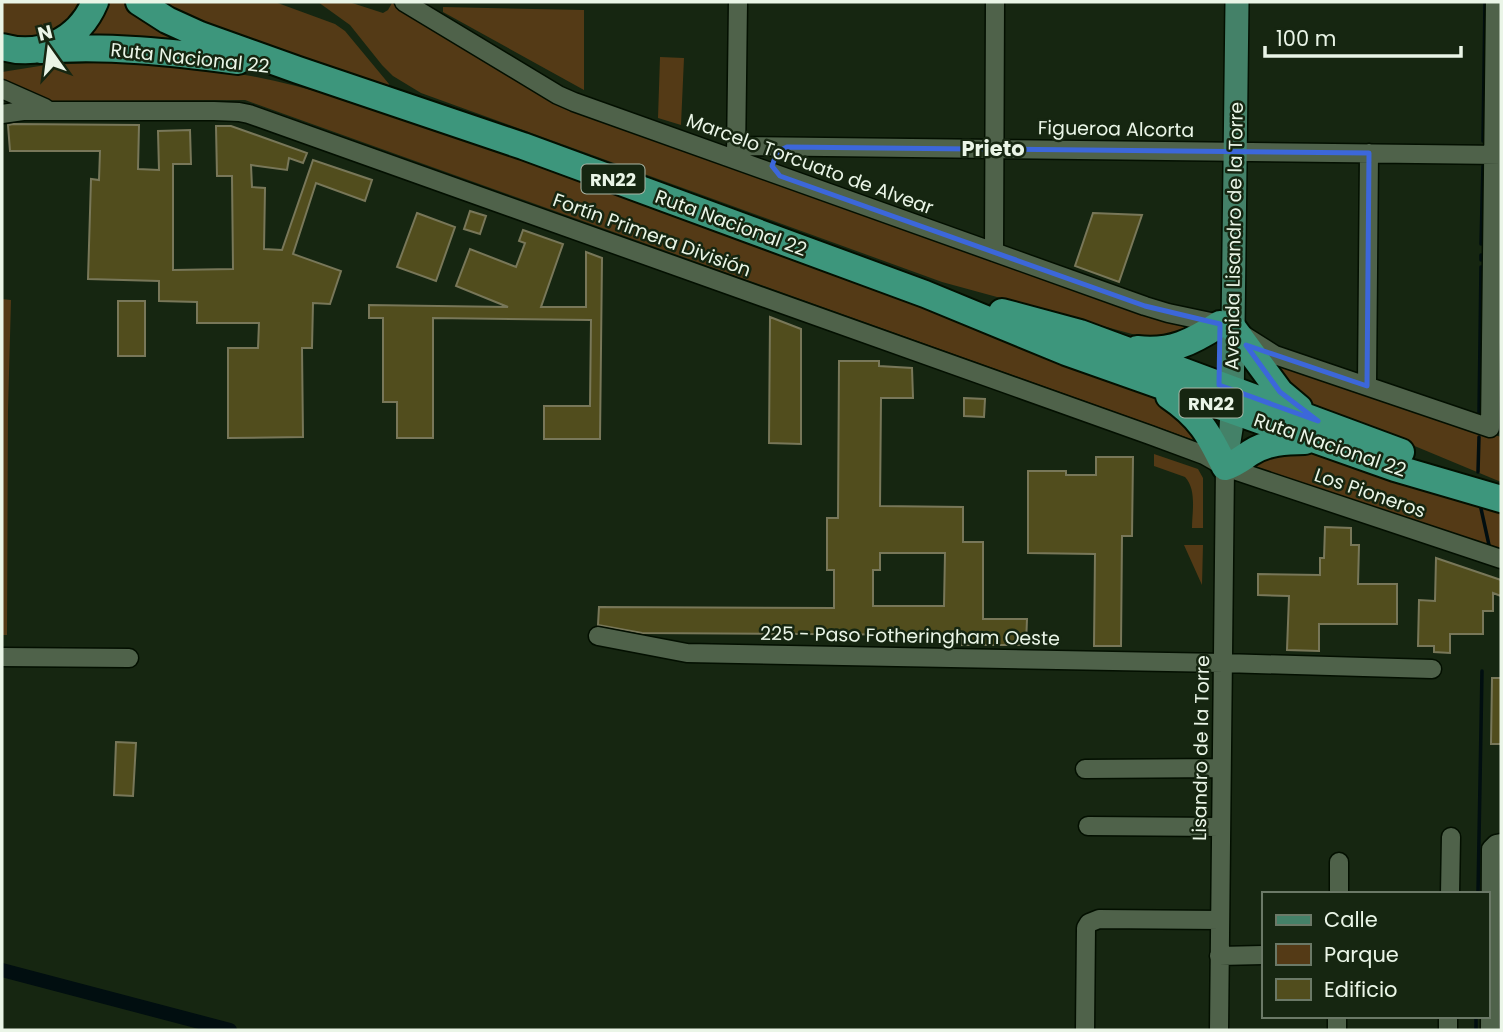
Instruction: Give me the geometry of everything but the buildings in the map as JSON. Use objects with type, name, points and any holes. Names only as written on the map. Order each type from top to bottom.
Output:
[{"type":"highway","name":"RN22","points":[[18,51],[53,46],[75,32],[95,2]]},
{"type":"highway","name":"Ruta Nacional 22","points":[[139,2],[184,29],[298,71],[503,139],[925,294],[1037,341],[1134,376],[1226,398]]},
{"type":"highway","name":"Ruta Nacional 22","points":[[18,51],[82,48],[158,51],[298,71]]},
{"type":"highway","name":"Ruta Nacional 22","points":[[925,294],[1064,328],[1121,348],[1226,398],[1319,431],[1435,464],[1499,499]]},
{"type":"highway","points":[[1121,348],[1173,348],[1226,326],[1280,392],[1319,431],[1273,443],[1225,467],[1206,430],[1196,418],[1168,396],[1134,376]]},
{"type":"main road","name":"Avenida Lisandro de la Torre","points":[[1223,2],[1228,151],[1226,398],[1219,427],[1225,467]]},
{"type":"main road","name":"Avenida Lisandro de la Torre","points":[[1228,151],[1237,2]]},
{"type":"street","name":"Marcelo Torcuato de Alvear","points":[[404,2],[566,99],[736,153],[780,176],[1152,309],[1226,326]]},
{"type":"street","points":[[736,153],[738,2]]},
{"type":"street","points":[[993,252],[995,2]]},
{"type":"street","points":[[1226,326],[1275,355],[1490,428],[1497,155],[1495,2]]},
{"type":"street","name":"Fortín Primera División","points":[[2,89],[52,111]]},
{"type":"street","name":"Fortín Primera División","points":[[2,114],[23,111],[227,111],[249,114],[1150,435],[1204,455],[1225,467]]},
{"type":"street","points":[[780,176],[773,168],[772,160],[779,150],[788,147]]},
{"type":"street","name":"Figueroa Alcorta","points":[[736,153],[788,147],[1497,155]]},
{"type":"street","points":[[1367,386],[1369,153]]},
{"type":"street","name":"Los Pioneros","points":[[1225,467],[1501,559]]},
{"type":"street","name":"Lisandro de la Torre","points":[[1219,1030],[1225,467]]},
{"type":"street","name":"225 - Paso Fotheringham Oeste","points":[[598,636],[687,653],[1432,669]]},
{"type":"street","points":[[2,657],[129,658]]},
{"type":"street","points":[[1085,769],[1221,768]]},
{"type":"street","points":[[1088,826],[1221,827]]},
{"type":"street","points":[[1450,892],[1451,837]]},
{"type":"street","points":[[1490,1030],[1496,967],[1491,849],[1501,843]]},
{"type":"street","points":[[1339,862],[1339,892]]},
{"type":"street","points":[[1085,1030],[1086,928],[1089,923],[1099,919],[1220,920]]},
{"type":"street","points":[[1219,956],[1262,955]]},
{"type":"highlighted area","points":[[787,147],[1369,153],[1367,386],[1246,345],[1280,392],[1318,421],[1219,385],[1220,324],[1145,306],[780,176],[772,166],[777,152]]},
{"type":"green space","points":[[2,2],[81,2],[73,16],[58,30],[40,37],[21,38],[2,35]]},
{"type":"green space","points":[[104,2],[124,2],[138,12],[232,54],[85,35]]},
{"type":"green space","points":[[154,2],[275,2],[335,24],[345,31],[389,84],[390,89],[289,58]]},
{"type":"green space","points":[[318,2],[349,2],[383,13],[392,3],[567,106],[1188,328],[1184,336],[1143,337],[942,282],[421,93],[393,76],[350,25]]},
{"type":"green space","points":[[443,7],[584,10],[584,90],[443,12]]},
{"type":"green space","points":[[660,57],[684,58],[681,125],[658,118]]},
{"type":"green space","points":[[118,62],[251,76],[292,85],[412,120],[959,317],[1167,404],[1208,445],[245,100],[41,101],[2,85],[2,72],[46,65]]},
{"type":"green space","points":[[2,299],[11,300],[7,635],[2,635]]},
{"type":"green space","points":[[1271,358],[1501,437],[1501,482],[1297,397]]},
{"type":"green space","points":[[1293,451],[1317,453],[1487,501],[1501,516],[1501,554],[1250,469],[1273,456]]},
{"type":"green space","points":[[1154,454],[1198,469],[1203,478],[1203,528],[1192,528],[1193,501],[1189,482],[1185,477],[1154,466]]},
{"type":"green space","points":[[1184,545],[1203,545],[1202,585]]},
{"type":"waterway","points":[[1483,141],[1485,2]]},
{"type":"waterway","points":[[1481,244],[1483,166]]},
{"type":"waterway","points":[[1481,255],[1481,260]]},
{"type":"waterway","points":[[1479,414],[1481,267]]},
{"type":"waterway","points":[[1478,472],[1479,437]]},
{"type":"waterway","points":[[1480,504],[1489,545]]},
{"type":"waterway","points":[[1478,892],[1482,671]]},
{"type":"waterway","points":[[2,970],[230,1030]]},
{"type":"waterway","points":[[1476,1018],[1476,1030]]},
{"type":"district","name":"Prieto","points":[[993,148]]}]
